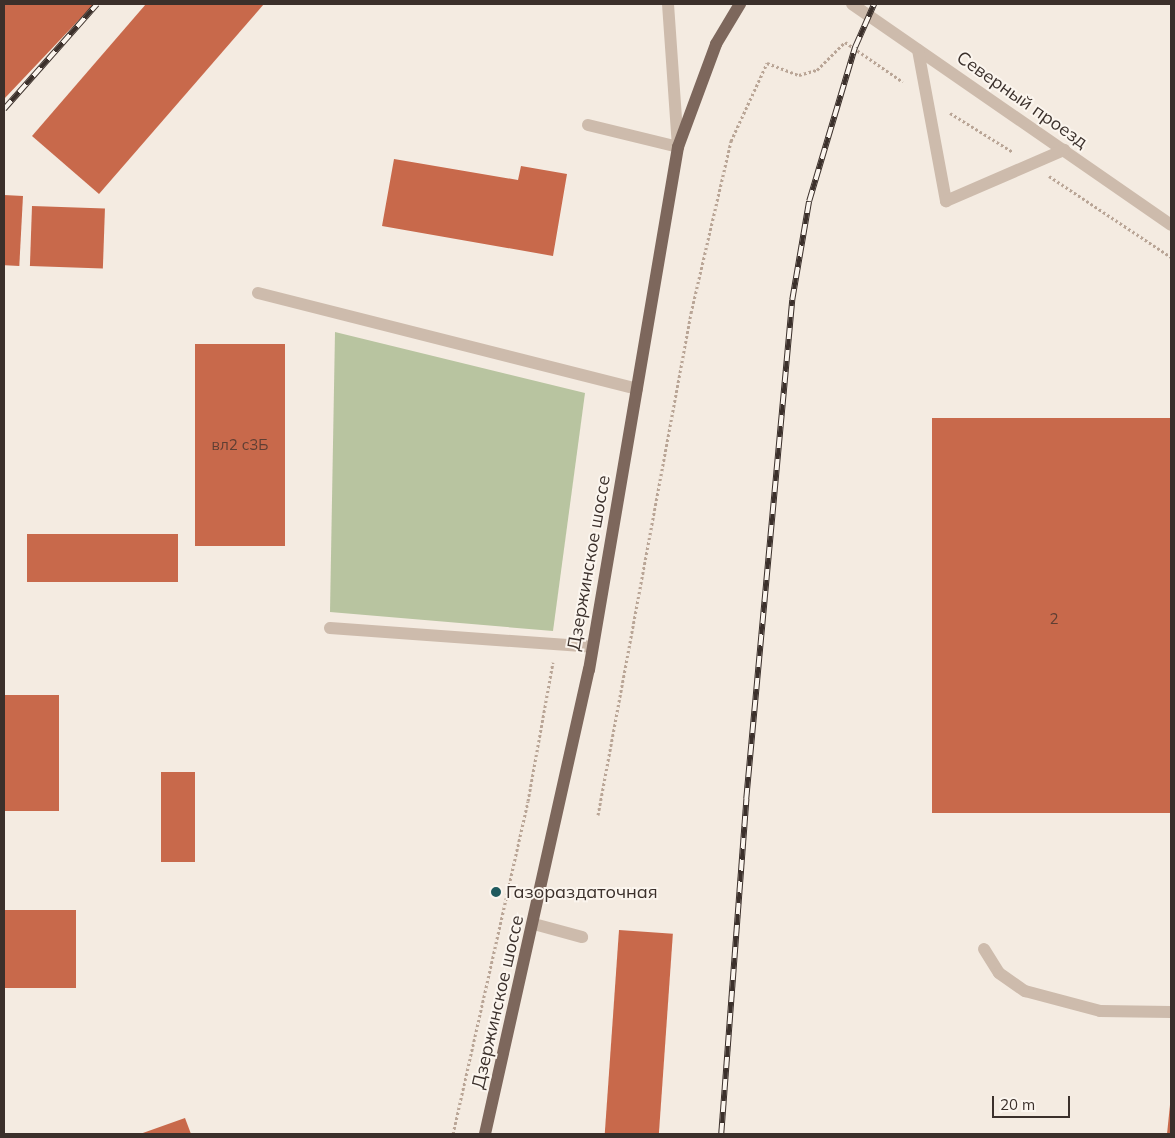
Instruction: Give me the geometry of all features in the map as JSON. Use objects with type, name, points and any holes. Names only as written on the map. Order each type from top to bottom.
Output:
[{"type":"main road","name":"Дзержинское шоссе","points":[[485,1134],[534,924],[592,647],[678,147],[716,44],[740,4]]},
{"type":"street","points":[[588,125],[678,147],[668,4]]},
{"type":"street","name":"Северный проезд","points":[[852,4],[1171,225]]},
{"type":"street","points":[[918,50],[946,201],[1064,150]]},
{"type":"street","points":[[258,293],[637,389]]},
{"type":"street","points":[[330,628],[592,647]]},
{"type":"street","points":[[534,924],[582,936]]},
{"type":"street","points":[[984,949],[999,973],[1025,991],[1100,1011],[1171,1012]]},
{"type":"path","points":[[598,815],[691,313],[731,141],[767,63],[799,75],[817,70],[845,42],[927,98],[1033,165],[1171,257]]},
{"type":"path","points":[[452,1134],[528,801],[556,644]]},
{"type":"green space","points":[[335,332],[585,393],[553,631],[330,612]]},
{"type":"building","points":[[4,4],[94,4],[4,99]]},
{"type":"building","points":[[146,4],[264,4],[99,194],[32,136]]},
{"type":"building","points":[[394,159],[518,180],[521,166],[567,174],[553,256],[382,226]]},
{"type":"building","points":[[4,195],[23,196],[19,266],[4,265]]},
{"type":"building","points":[[32,206],[105,209],[103,269],[30,266]]},
{"type":"building","points":[[195,344],[285,344],[285,546],[195,546]]},
{"type":"building","points":[[932,418],[1171,418],[1171,813],[932,813]]},
{"type":"building","points":[[27,534],[178,534],[178,582],[27,582]]},
{"type":"building","points":[[4,695],[59,695],[59,811],[4,811]]},
{"type":"building","points":[[161,772],[195,772],[195,862],[161,862]]},
{"type":"building","points":[[4,910],[76,910],[76,988],[4,988]]},
{"type":"building","points":[[619,930],[673,934],[659,1134],[605,1134]]},
{"type":"building","points":[[1170,1105],[1171,1134],[1167,1134]]},
{"type":"building","points":[[185,1118],[191,1134],[140,1134]]},
{"type":"railway","points":[[4,109],[97,4]]},
{"type":"railway","points":[[721,1134],[746,799],[792,300],[809,201],[855,47],[874,4]]},
{"type":"place","name":"Газораздаточная","points":[[496,892]]}]
